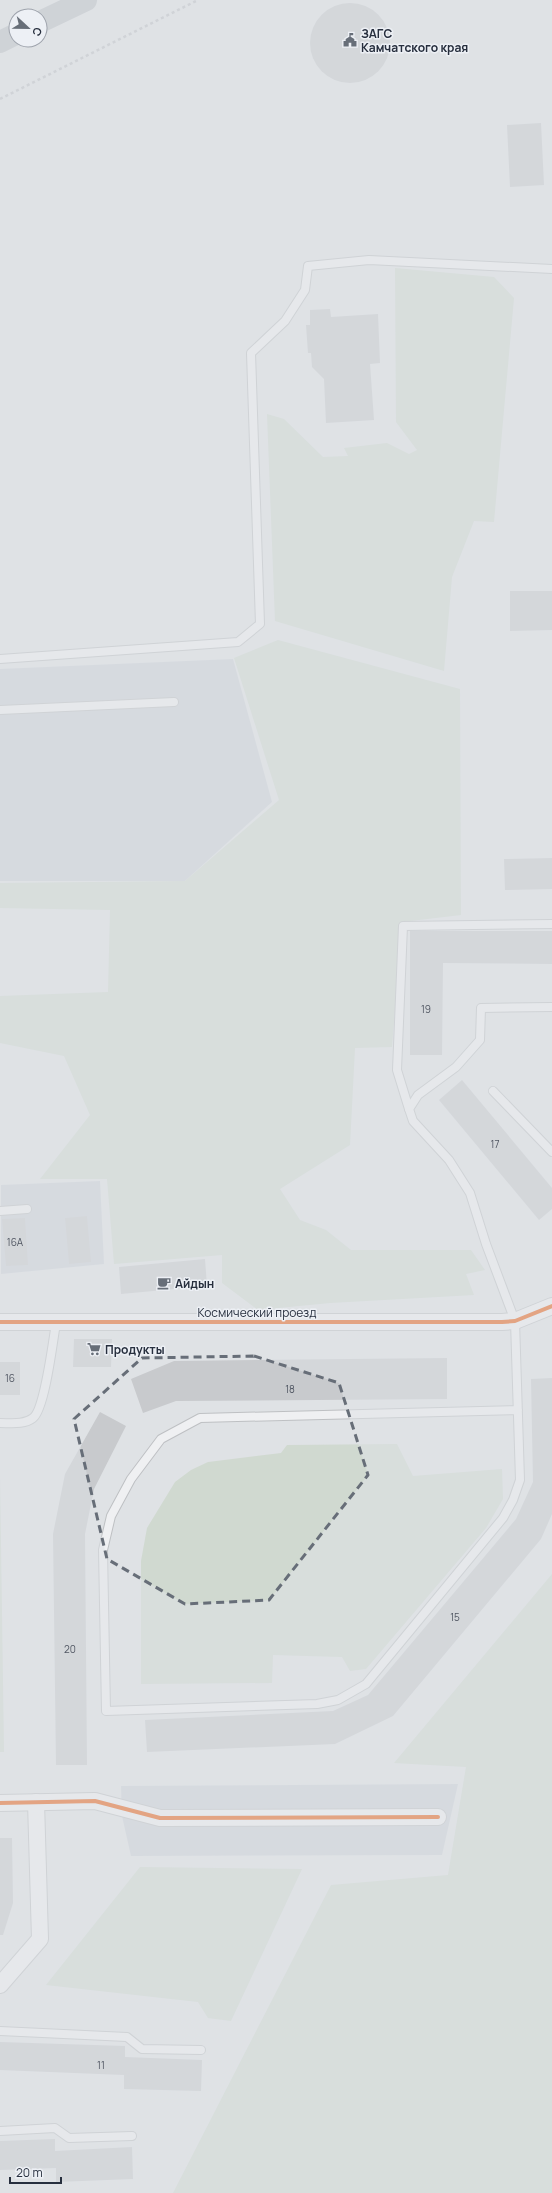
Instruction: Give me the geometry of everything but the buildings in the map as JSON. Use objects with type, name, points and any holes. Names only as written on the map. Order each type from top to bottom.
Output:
[{"type":"main road","points":[[48,18],[86,0]]},
{"type":"street","points":[[515,1321],[552,1306]]},
{"type":"street","name":"Космический проезд","points":[[0,1322],[515,1321]]},
{"type":"street","points":[[0,1803],[95,1801],[160,1818],[438,1817]]},
{"type":"street","points":[[0,1985],[40,1939],[36,1802]]},
{"type":"lane","points":[[0,659],[238,642],[260,624],[251,353],[289,315],[305,290],[308,266],[369,260],[552,269]]},
{"type":"lane","points":[[0,710],[174,702]]},
{"type":"lane","points":[[518,1410],[200,1418],[161,1439],[131,1479],[112,1516],[103,1550],[106,1711],[317,1704],[338,1700],[366,1684],[507,1512],[520,1480],[518,1410],[515,1321],[486,1244],[470,1194],[448,1160],[413,1121],[397,1070],[403,926],[552,924]]},
{"type":"lane","points":[[409,1109],[418,1095],[456,1067],[480,1040],[481,1008],[552,1007]]},
{"type":"lane","points":[[494,1091],[552,1152]]},
{"type":"lane","points":[[0,1211],[27,1209]]},
{"type":"lane","points":[[0,1424],[21,1423],[34,1418],[42,1401],[56,1323]]},
{"type":"lane","points":[[0,2032],[127,2037],[142,2049],[201,2050]]},
{"type":"lane","points":[[0,2131],[55,2128],[69,2138],[132,2136]]},
{"type":"path","points":[[0,99],[198,0]]},
{"type":"highlighted area","points":[[254,1356],[339,1383],[368,1475],[269,1600],[185,1604],[107,1559],[74,1419],[142,1358]]},
{"type":"shaded area","points":[[395,268],[494,277],[514,298],[494,522],[474,521],[452,577],[444,671],[275,621],[267,414],[284,419],[323,457],[348,456],[344,448],[387,443],[409,454],[417,450],[396,422]]},
{"type":"shaded area","points":[[278,640],[460,689],[461,915],[402,922],[392,1047],[355,1048],[350,1145],[280,1189],[300,1220],[326,1230],[351,1250],[471,1250],[485,1270],[466,1274],[474,1295],[330,1303],[258,1310],[222,1283],[222,1255],[114,1264],[107,1179],[40,1179],[90,1115],[64,1056],[0,1043],[0,996],[108,992],[110,910],[0,908],[0,883],[185,881],[279,800],[234,658]]},
{"type":"shaded area","points":[[233,659],[272,802],[185,881],[0,881],[0,669]]},
{"type":"shaded area","points":[[100,1181],[104,1264],[1,1274],[1,1185]]},
{"type":"shaded area","points":[[397,1444],[413,1476],[502,1469],[503,1499],[486,1528],[366,1669],[350,1671],[342,1657],[273,1655],[272,1683],[141,1684],[141,1561],[147,1528],[175,1482],[191,1470],[208,1462],[281,1453],[287,1445]]},
{"type":"shaded area","points":[[0,1477],[4,1752],[0,1752]]},
{"type":"shaded area","points":[[552,1574],[552,2193],[173,2193],[331,1885],[448,1875],[466,1767],[394,1763]]},
{"type":"shaded area","points":[[458,1784],[442,1855],[131,1856],[122,1816],[121,1786]]},
{"type":"shaded area","points":[[140,1867],[302,1869],[231,2021],[208,2018],[198,2002],[46,1985]]},
{"type":"cycle path","points":[[0,1322],[502,1322],[515,1321],[552,1306]]},
{"type":"cycle path","points":[[0,1803],[95,1801],[160,1818],[438,1817]]},
{"type":"place","name":"ЗАГС Камчатского края","points":[[350,40]]},
{"type":"place","name":"Айдын","points":[[164,1283]]},
{"type":"place","name":"Продукты","points":[[94,1349]]}]
